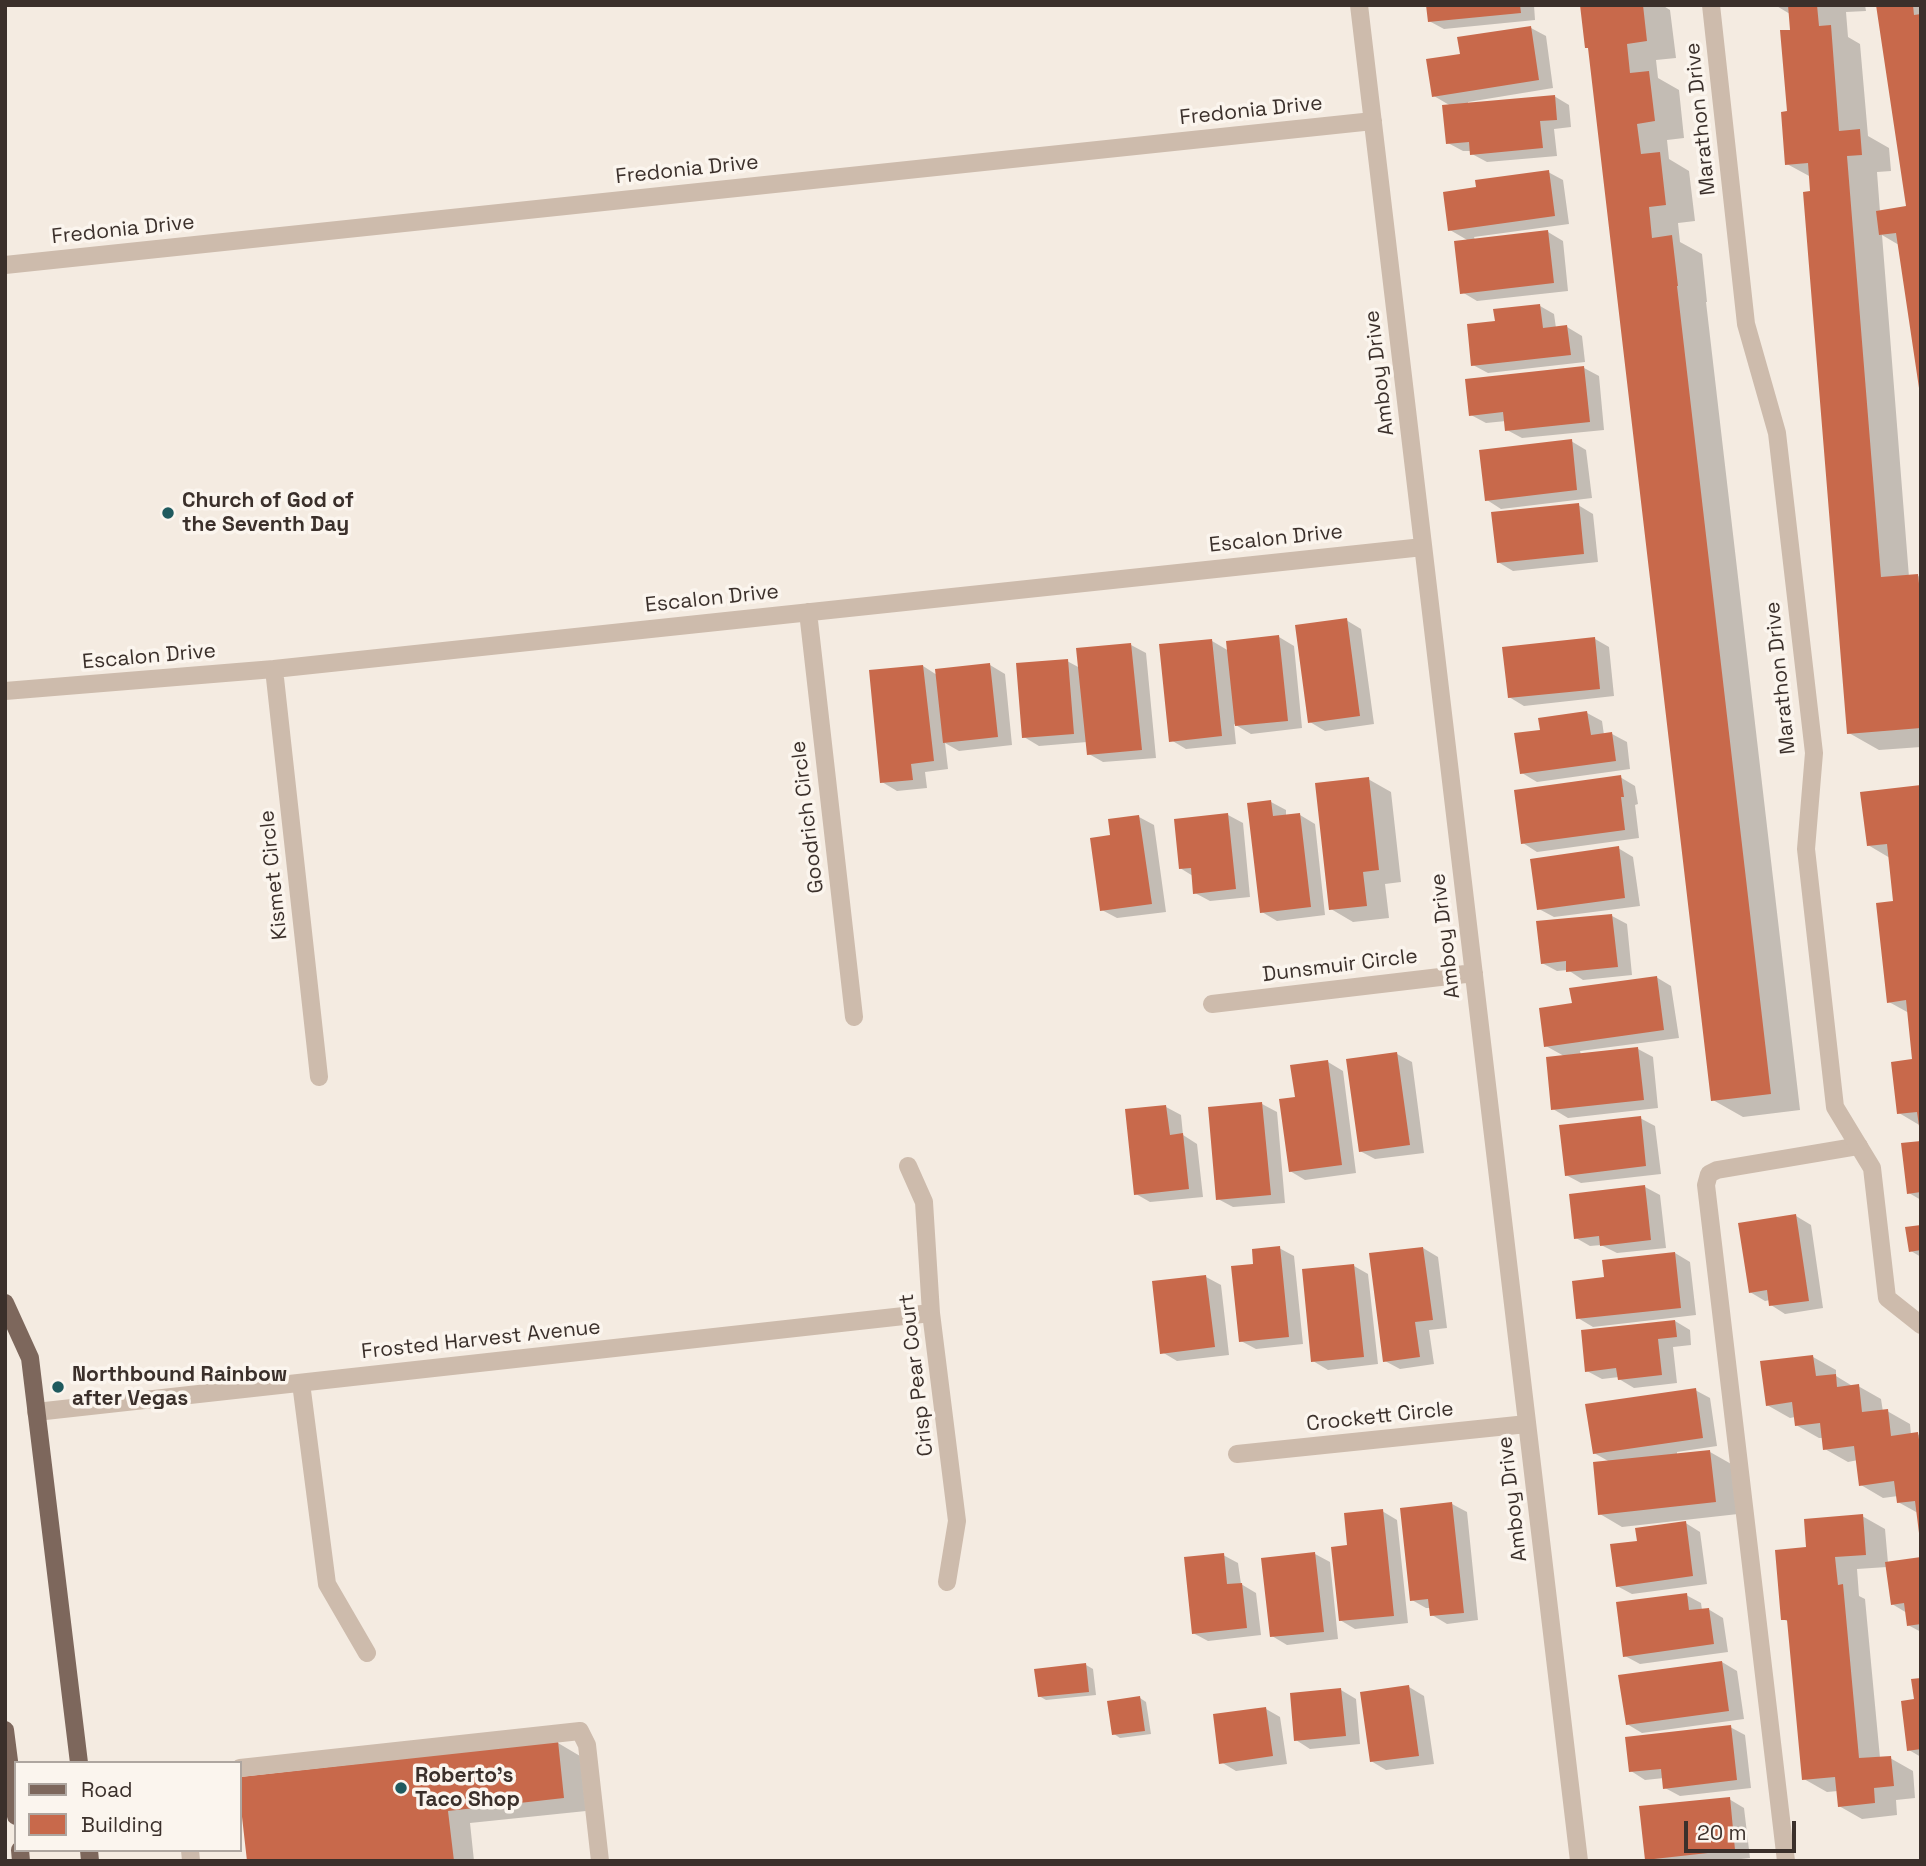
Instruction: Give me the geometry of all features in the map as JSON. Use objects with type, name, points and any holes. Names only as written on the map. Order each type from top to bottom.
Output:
[{"type":"main road","points":[[5,1303],[30,1358],[79,1761]]},
{"type":"main road","points":[[5,1730],[14,1800]]},
{"type":"street","name":"Amboy Drive","points":[[1359,5],[1579,1861]]},
{"type":"street","name":"Marathon Drive","points":[[1711,5],[1746,324],[1777,433],[1814,753],[1806,849],[1835,1107],[1872,1168],[1887,1298],[1921,1325]]},
{"type":"street","name":"Fredonia Drive","points":[[5,265],[1373,121]]},
{"type":"street","name":"Escalon Drive","points":[[5,691],[274,669],[1423,547]]},
{"type":"street","name":"Goodrich Circle","points":[[808,612],[854,1017]]},
{"type":"street","name":"Kismet Circle","points":[[274,669],[319,1077]]},
{"type":"street","name":"Dunsmuir Circle","points":[[1212,1004],[1474,973]]},
{"type":"street","points":[[1786,1861],[1706,1185],[1709,1174],[1717,1170],[1859,1146]]},
{"type":"street","name":"Crisp Pear Court","points":[[908,1166],[924,1202],[931,1313],[957,1521],[947,1581]]},
{"type":"street","name":"Frosted Harvest Avenue","points":[[37,1412],[931,1313]]},
{"type":"street","points":[[301,1383],[327,1584],[367,1653]]},
{"type":"street","name":"Crockett Circle","points":[[1237,1454],[1527,1424]]},
{"type":"street","points":[[242,1768],[580,1731],[587,1745],[600,1861]]},
{"type":"building","points":[[1426,5],[1520,5],[1521,13],[1428,22]]},
{"type":"building","points":[[1580,5],[1643,5],[1647,41],[1627,44],[1630,73],[1649,71],[1655,121],[1637,124],[1641,154],[1660,152],[1666,205],[1649,207],[1652,238],[1672,235],[1771,1094],[1711,1101],[1588,48],[1585,48]]},
{"type":"building","points":[[1788,5],[1817,5],[1819,26],[1831,25],[1839,131],[1860,129],[1862,155],[1847,156],[1881,577],[1918,574],[1921,603],[1921,728],[1847,734],[1803,192],[1810,191],[1808,163],[1785,165],[1781,112],[1787,111],[1780,30],[1790,30]]},
{"type":"building","points":[[1876,5],[1913,5],[1914,15],[1921,14],[1921,388],[1896,233],[1879,235],[1876,211],[1906,206]]},
{"type":"building","points":[[1531,26],[1539,80],[1432,97],[1426,59],[1460,54],[1457,37]]},
{"type":"building","points":[[1555,95],[1557,120],[1540,121],[1543,148],[1470,155],[1469,142],[1446,144],[1442,105]]},
{"type":"building","points":[[1549,170],[1555,216],[1448,231],[1443,192],[1476,187],[1475,180]]},
{"type":"building","points":[[1548,230],[1554,283],[1460,294],[1454,241]]},
{"type":"building","points":[[1540,304],[1543,328],[1567,325],[1571,355],[1471,366],[1467,324],[1495,321],[1493,309]]},
{"type":"building","points":[[1584,366],[1590,422],[1505,431],[1503,412],[1469,416],[1465,379]]},
{"type":"building","points":[[1572,439],[1577,490],[1485,501],[1479,450]]},
{"type":"building","points":[[1579,503],[1584,554],[1497,563],[1491,512]]},
{"type":"building","points":[[1347,618],[1360,716],[1308,723],[1295,625]]},
{"type":"building","points":[[1279,635],[1288,721],[1235,726],[1226,641]]},
{"type":"building","points":[[1595,637],[1600,689],[1508,698],[1502,647]]},
{"type":"building","points":[[1212,639],[1222,736],[1169,742],[1159,644]]},
{"type":"building","points":[[1131,643],[1142,750],[1087,755],[1076,648]]},
{"type":"building","points":[[1068,659],[1074,734],[1022,738],[1016,663]]},
{"type":"building","points":[[990,663],[998,737],[943,743],[935,669]]},
{"type":"building","points":[[923,665],[934,761],[911,764],[913,780],[880,783],[869,670]]},
{"type":"building","points":[[1587,711],[1591,735],[1612,732],[1616,761],[1520,774],[1514,733],[1540,730],[1538,718]]},
{"type":"building","points":[[1621,775],[1625,830],[1521,844],[1514,790]]},
{"type":"building","points":[[1369,777],[1379,870],[1363,872],[1367,906],[1329,910],[1315,783]]},
{"type":"building","points":[[1921,785],[1919,1126],[1917,1112],[1897,1114],[1891,1062],[1912,1059],[1906,1000],[1887,1003],[1876,903],[1893,901],[1887,844],[1867,846],[1860,792]]},
{"type":"building","points":[[1271,800],[1273,816],[1300,813],[1311,907],[1260,913],[1247,803]]},
{"type":"building","points":[[1228,813],[1236,889],[1193,894],[1191,868],[1179,869],[1174,819]]},
{"type":"building","points":[[1139,815],[1152,904],[1100,911],[1090,838],[1110,835],[1108,819]]},
{"type":"building","points":[[1619,846],[1625,898],[1537,910],[1530,859]]},
{"type":"building","points":[[1612,914],[1618,967],[1566,972],[1566,961],[1541,964],[1536,921]]},
{"type":"building","points":[[1657,976],[1664,1030],[1544,1047],[1539,1008],[1572,1003],[1569,988]]},
{"type":"building","points":[[1638,1047],[1644,1100],[1551,1110],[1546,1057]]},
{"type":"building","points":[[1397,1052],[1410,1145],[1359,1152],[1346,1059]]},
{"type":"building","points":[[1328,1060],[1342,1165],[1289,1172],[1279,1099],[1295,1097],[1290,1065]]},
{"type":"building","points":[[1262,1102],[1271,1195],[1216,1200],[1208,1107]]},
{"type":"building","points":[[1166,1105],[1170,1135],[1183,1133],[1189,1189],[1134,1195],[1125,1109]]},
{"type":"building","points":[[1641,1116],[1646,1166],[1565,1176],[1559,1125]]},
{"type":"building","points":[[1921,1141],[1921,1192],[1907,1194],[1901,1143]]},
{"type":"building","points":[[1645,1185],[1651,1240],[1600,1246],[1599,1236],[1574,1239],[1569,1194]]},
{"type":"building","points":[[1796,1214],[1809,1301],[1769,1306],[1767,1290],[1749,1293],[1738,1223]]},
{"type":"building","points":[[1921,1225],[1921,1250],[1909,1252],[1905,1227]]},
{"type":"building","points":[[1280,1246],[1289,1337],[1239,1342],[1231,1266],[1253,1264],[1252,1249]]},
{"type":"building","points":[[1423,1247],[1433,1320],[1415,1322],[1420,1357],[1383,1362],[1369,1253]]},
{"type":"building","points":[[1675,1252],[1681,1308],[1576,1319],[1572,1281],[1604,1277],[1602,1260]]},
{"type":"building","points":[[1354,1264],[1364,1357],[1311,1362],[1302,1269]]},
{"type":"building","points":[[1206,1275],[1215,1347],[1160,1354],[1152,1281]]},
{"type":"building","points":[[1675,1320],[1677,1337],[1658,1339],[1662,1375],[1618,1380],[1616,1368],[1585,1372],[1581,1330]]},
{"type":"building","points":[[1813,1355],[1816,1376],[1836,1374],[1837,1387],[1859,1384],[1862,1412],[1888,1409],[1891,1436],[1918,1432],[1921,1454],[1921,1533],[1915,1501],[1897,1503],[1894,1481],[1859,1486],[1854,1446],[1823,1450],[1820,1423],[1795,1426],[1792,1402],[1766,1406],[1760,1361]]},
{"type":"building","points":[[1696,1388],[1703,1438],[1593,1454],[1585,1404]]},
{"type":"building","points":[[1710,1450],[1716,1502],[1598,1515],[1593,1462]]},
{"type":"building","points":[[1452,1502],[1464,1613],[1430,1616],[1428,1599],[1410,1601],[1400,1508]]},
{"type":"building","points":[[1383,1509],[1394,1616],[1339,1621],[1331,1547],[1347,1545],[1344,1513]]},
{"type":"building","points":[[1863,1514],[1866,1555],[1835,1557],[1838,1585],[1843,1584],[1859,1758],[1891,1756],[1894,1786],[1874,1788],[1875,1803],[1838,1807],[1835,1777],[1802,1780],[1787,1620],[1781,1620],[1775,1550],[1806,1547],[1804,1519]]},
{"type":"building","points":[[1686,1521],[1693,1576],[1616,1587],[1610,1544],[1637,1541],[1635,1528]]},
{"type":"building","points":[[1315,1552],[1324,1632],[1270,1637],[1261,1558]]},
{"type":"building","points":[[1224,1553],[1227,1584],[1242,1583],[1247,1628],[1192,1634],[1184,1557]]},
{"type":"building","points":[[1921,1557],[1921,1624],[1907,1626],[1904,1603],[1891,1605],[1885,1562]]},
{"type":"building","points":[[1687,1593],[1689,1610],[1709,1608],[1714,1644],[1623,1657],[1616,1602]]},
{"type":"building","points":[[1722,1661],[1729,1711],[1626,1725],[1618,1675]]},
{"type":"building","points":[[1086,1663],[1089,1692],[1038,1697],[1034,1669]]},
{"type":"building","points":[[1921,1678],[1921,1749],[1907,1751],[1901,1701],[1914,1699],[1911,1679]]},
{"type":"building","points":[[1409,1685],[1419,1756],[1370,1762],[1360,1692]]},
{"type":"building","points":[[1341,1688],[1346,1736],[1294,1741],[1290,1693]]},
{"type":"building","points":[[1140,1696],[1145,1731],[1112,1735],[1107,1701]]},
{"type":"building","points":[[1266,1707],[1273,1756],[1219,1764],[1213,1714]]},
{"type":"building","points":[[1731,1725],[1737,1780],[1663,1789],[1661,1769],[1629,1772],[1625,1737]]},
{"type":"building","name":"Roberto's Taco Shop","points":[[558,1741],[564,1798],[448,1811],[454,1861],[247,1861],[242,1817],[242,1777]]},
{"type":"building","points":[[1730,1797],[1735,1850],[1645,1860],[1639,1806]]},
{"type":"place","name":"Church of God of the Seventh Day","points":[[168,513]]},
{"type":"place","name":"Northbound Rainbow after Vegas","points":[[58,1387]]},
{"type":"place","name":"Roberto's Taco Shop","points":[[401,1788]]}]
